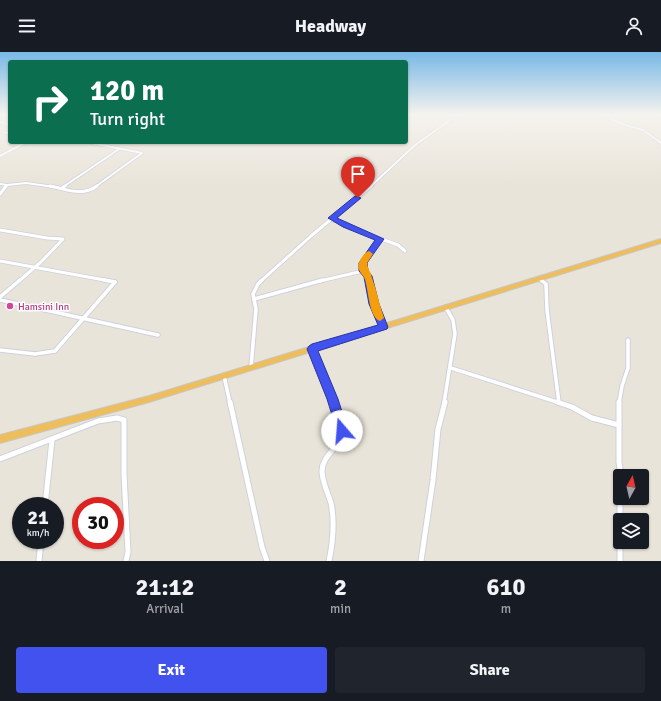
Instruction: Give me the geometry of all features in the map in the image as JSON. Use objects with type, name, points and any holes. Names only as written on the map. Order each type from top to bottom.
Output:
[{"type":"highway","points":[[0,439],[149,399],[661,241]]},
{"type":"street","points":[[251,367],[256,309],[254,294],[258,284],[415,145],[425,138]]},
{"type":"street","points":[[653,138],[661,143]]},
{"type":"street","points":[[657,141],[661,140]]},
{"type":"street","points":[[0,156],[22,144]]},
{"type":"street","points":[[0,184],[7,185],[15,182],[62,188],[84,193],[91,190],[142,153],[95,144]]},
{"type":"street","points":[[62,188],[119,149]]},
{"type":"street","points":[[0,194],[7,185]]},
{"type":"street","points":[[332,218],[346,226],[398,246],[405,251]]},
{"type":"street","points":[[0,230],[47,238],[63,239],[0,299]]},
{"type":"street","points":[[380,239],[363,263],[364,271],[368,276],[374,304],[384,327]]},
{"type":"street","points":[[0,261],[115,282],[55,351],[48,354],[27,354],[0,350]]},
{"type":"street","points":[[254,299],[338,276],[364,271]]},
{"type":"street","points":[[540,279],[546,284],[547,310],[559,403]]},
{"type":"street","points":[[0,299],[158,335]]},
{"type":"street","points":[[421,561],[433,480],[438,429],[446,397],[455,334],[453,320],[446,308]]},
{"type":"street","points":[[620,469],[620,398],[628,368],[628,340]]},
{"type":"street","points":[[312,349],[332,399],[342,431],[339,441],[326,458],[322,469],[324,483],[330,503],[334,531],[333,545],[329,561]]},
{"type":"street","points":[[451,368],[572,407],[592,418],[619,425]]},
{"type":"street","points":[[224,376],[262,547],[268,561]]},
{"type":"street","points":[[0,459],[15,452],[52,440],[86,425],[119,417],[124,420],[124,474],[128,552],[126,561]]},
{"type":"street","points":[[46,497],[52,440]]},
{"type":"street","points":[[620,505],[620,561]]},
{"type":"street","points":[[39,561],[41,549]]},
{"type":"slow traffic","points":[[369,254],[363,263],[364,271],[368,276],[374,304],[380,318]]},
{"type":"place","name":"Hamsini Inn","points":[[10,306]]},
{"type":"route","points":[[342,431],[332,399],[312,349],[384,327],[374,304],[368,276],[364,271],[363,263],[380,239],[346,226],[332,218],[358,198]]}]
